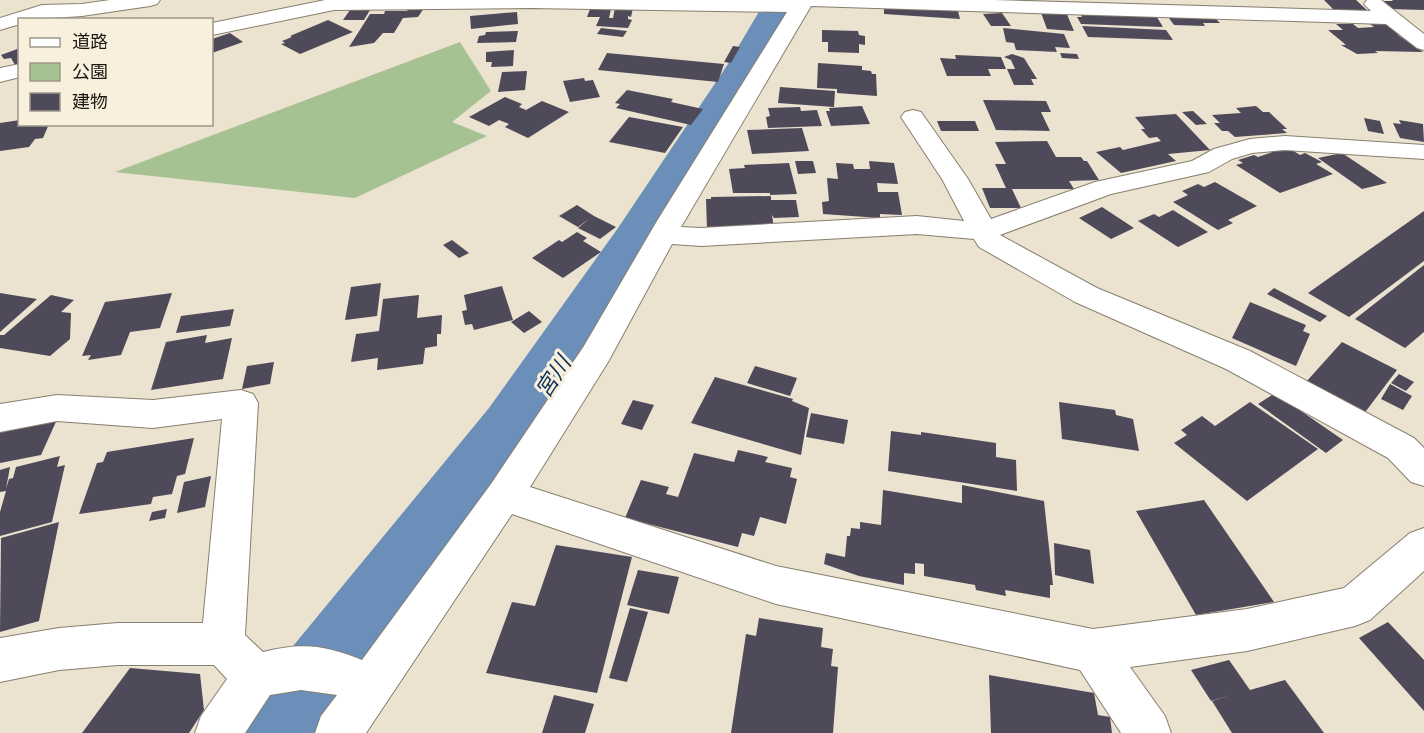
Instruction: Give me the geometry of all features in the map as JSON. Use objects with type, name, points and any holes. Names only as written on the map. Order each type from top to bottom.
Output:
[{"type":"street","points":[[19,18],[42,11],[100,8],[150,0]]},
{"type":"street","points":[[1369,0],[1424,44]]},
{"type":"street","points":[[213,29],[333,2],[401,5],[531,2],[998,3],[1391,18]]},
{"type":"street","points":[[338,733],[350,678],[504,495],[596,354],[795,4]]},
{"type":"street","points":[[0,24],[18,18]]},
{"type":"street","points":[[0,75],[18,70]]},
{"type":"street","points":[[913,117],[955,179],[989,241],[1086,295],[1238,360],[1401,448],[1424,471]]},
{"type":"street","points":[[663,235],[700,237],[917,225],[983,231],[1104,188],[1200,167],[1223,154],[1250,146],[1285,143],[1424,152]]},
{"type":"street","points":[[0,418],[57,408],[153,414],[241,403],[223,644]]},
{"type":"street","points":[[504,495],[776,585],[1093,651],[1247,630],[1355,606],[1424,546]]},
{"type":"street","points":[[0,660],[60,650],[118,644],[223,644],[256,676]]},
{"type":"street","points":[[1093,651],[1148,733]]},
{"type":"street","points":[[218,733],[256,676],[291,667],[350,678]]},
{"type":"green space","points":[[460,42],[491,91],[452,122],[487,136],[355,198],[115,172]]},
{"type":"building","points":[[1324,0],[1356,0],[1369,12],[1335,11]]},
{"type":"building","points":[[1424,0],[1424,10],[1389,9],[1380,1]]},
{"type":"building","points":[[884,7],[958,11],[960,19],[884,14]]},
{"type":"building","points":[[409,8],[424,8],[418,17],[403,18],[394,33],[383,33],[374,43],[349,47],[370,14],[407,11]]},
{"type":"building","points":[[615,8],[633,8],[631,17],[628,16],[628,19],[632,20],[628,28],[596,26],[600,17],[587,17],[590,9],[611,9],[609,18],[613,18]]},
{"type":"building","points":[[350,10],[370,10],[364,20],[343,20]]},
{"type":"building","points":[[1040,10],[1066,12],[1074,31],[1047,29]]},
{"type":"building","points":[[1079,11],[1155,14],[1163,27],[1081,24],[1077,17],[1082,17]]},
{"type":"building","points":[[517,12],[518,24],[471,29],[470,16]]},
{"type":"building","points":[[1002,13],[1011,26],[991,26],[983,14]]},
{"type":"building","points":[[1166,14],[1213,16],[1220,23],[1203,23],[1205,26],[1174,25]]},
{"type":"building","points":[[328,20],[353,32],[300,54],[281,44],[285,43],[282,41],[292,37],[290,36]]},
{"type":"building","points":[[1336,24],[1353,24],[1358,28],[1374,27],[1370,24],[1388,24],[1402,35],[1398,35],[1423,52],[1375,51],[1378,53],[1357,54],[1341,45],[1346,45],[1328,30],[1343,30]]},
{"type":"building","points":[[1082,26],[1166,30],[1173,40],[1088,37]]},
{"type":"building","points":[[601,28],[627,31],[623,37],[597,34]]},
{"type":"building","points":[[1003,28],[1064,34],[1070,48],[1055,47],[1057,52],[1016,50],[1014,43],[1006,42]]},
{"type":"building","points":[[822,30],[858,31],[859,35],[865,36],[865,45],[859,44],[859,53],[828,52],[828,42],[822,42]]},
{"type":"building","points":[[518,31],[516,42],[477,43],[479,36],[485,35],[486,32]]},
{"type":"building","points":[[230,33],[243,42],[213,53],[213,39]]},
{"type":"building","points":[[733,46],[740,47],[731,63],[724,62]]},
{"type":"building","points":[[18,49],[18,64],[15,65],[11,58],[4,59],[1,55]]},
{"type":"building","points":[[514,50],[513,66],[491,67],[492,62],[486,62],[486,52]]},
{"type":"building","points":[[607,53],[724,64],[718,82],[598,70]]},
{"type":"building","points":[[1060,53],[1077,54],[1079,59],[1062,58]]},
{"type":"building","points":[[1012,54],[1024,58],[1037,79],[1031,79],[1034,85],[1014,85],[1007,69],[1015,69],[1011,60],[1004,57]]},
{"type":"building","points":[[955,55],[1001,57],[1006,69],[988,69],[991,76],[947,76],[940,58],[956,59]]},
{"type":"building","points":[[818,63],[862,66],[862,70],[871,71],[872,74],[876,74],[877,96],[837,93],[837,89],[817,88]]},
{"type":"building","points":[[527,71],[525,90],[498,92],[502,72]]},
{"type":"building","points":[[584,78],[585,81],[593,80],[600,97],[570,102],[563,81]]},
{"type":"building","points":[[780,87],[835,91],[834,107],[778,103]]},
{"type":"building","points":[[627,90],[673,99],[671,102],[703,109],[691,125],[616,108],[620,104],[615,103]]},
{"type":"building","points":[[505,97],[522,104],[519,107],[526,110],[542,101],[569,112],[528,138],[505,127],[509,124],[499,120],[489,126],[469,117]]},
{"type":"building","points":[[983,100],[1046,101],[1051,112],[1041,112],[1050,131],[996,130]]},
{"type":"building","points":[[862,106],[870,124],[831,126],[826,111],[830,111],[829,108]]},
{"type":"building","points":[[1256,106],[1263,112],[1269,112],[1287,129],[1282,129],[1287,133],[1235,137],[1228,131],[1222,131],[1214,123],[1220,123],[1212,115],[1241,113],[1236,108]]},
{"type":"building","points":[[800,107],[801,111],[817,110],[822,126],[768,128],[766,117],[770,116],[768,108]]},
{"type":"building","points":[[1193,111],[1207,124],[1196,125],[1182,112]]},
{"type":"building","points":[[1176,114],[1210,150],[1168,154],[1176,161],[1121,173],[1096,152],[1120,147],[1123,150],[1161,141],[1157,137],[1149,138],[1135,117]]},
{"type":"building","points":[[629,117],[683,127],[665,153],[609,142]]},
{"type":"building","points":[[1364,118],[1380,121],[1384,134],[1368,131]]},
{"type":"building","points":[[18,120],[18,126],[48,126],[43,138],[35,139],[29,147],[0,151],[0,123]]},
{"type":"building","points":[[1399,120],[1423,124],[1424,142],[1400,138],[1393,123],[1401,124]]},
{"type":"building","points":[[937,121],[975,121],[979,131],[941,131]]},
{"type":"building","points":[[802,128],[809,151],[752,154],[747,130]]},
{"type":"building","points":[[1047,141],[1056,157],[1081,157],[1087,161],[1099,180],[1069,181],[1074,189],[1012,189],[1021,208],[990,208],[982,188],[1006,188],[995,164],[1006,164],[995,142]]},
{"type":"building","points":[[1287,147],[1300,155],[1305,153],[1322,162],[1316,164],[1333,174],[1280,193],[1236,165],[1243,163],[1238,160],[1254,155],[1258,157]]},
{"type":"building","points":[[1342,153],[1387,183],[1362,189],[1318,158]]},
{"type":"building","points":[[795,161],[813,161],[816,173],[798,174]]},
{"type":"building","points":[[869,161],[894,163],[898,184],[877,183],[878,192],[898,192],[902,215],[880,214],[880,218],[823,214],[822,202],[829,201],[827,178],[838,179],[836,163],[853,164],[854,169],[870,169]]},
{"type":"building","points":[[789,163],[797,194],[733,193],[729,169],[745,168],[744,165]]},
{"type":"building","points":[[1215,182],[1257,206],[1228,220],[1233,223],[1218,230],[1173,202],[1188,195],[1182,191],[1198,184],[1204,187]]},
{"type":"building","points":[[771,196],[771,200],[796,200],[799,217],[774,218],[772,215],[774,228],[707,229],[706,199]]},
{"type":"building","points":[[577,205],[616,227],[600,239],[578,228],[590,218],[578,227],[559,216]]},
{"type":"building","points":[[1102,207],[1134,228],[1111,239],[1079,218]]},
{"type":"building","points":[[1173,210],[1208,232],[1178,247],[1138,221],[1154,214],[1159,217]]},
{"type":"building","points":[[1424,211],[1424,261],[1349,317],[1308,293]]},
{"type":"building","points":[[577,232],[587,238],[583,241],[601,252],[563,278],[532,258],[559,240],[562,242]]},
{"type":"building","points":[[452,240],[469,253],[459,258],[443,245]]},
{"type":"building","points":[[1424,265],[1424,332],[1405,348],[1355,319]]},
{"type":"building","points":[[381,283],[377,316],[345,320],[351,287]]},
{"type":"building","points":[[502,286],[513,320],[474,330],[472,324],[465,325],[462,311],[467,310],[464,295]]},
{"type":"building","points":[[1274,288],[1327,316],[1320,322],[1267,294]]},
{"type":"building","points":[[0,293],[37,299],[0,332]]},
{"type":"building","points":[[172,293],[160,328],[130,332],[121,355],[88,360],[91,355],[82,356],[105,302]]},
{"type":"building","points":[[51,295],[74,300],[61,312],[71,313],[70,339],[50,356],[0,348],[0,335],[4,335]]},
{"type":"building","points":[[419,295],[417,318],[442,315],[441,334],[437,334],[437,346],[425,348],[423,364],[377,370],[378,358],[351,362],[356,334],[379,331],[383,299]]},
{"type":"building","points":[[1250,302],[1306,325],[1303,331],[1310,334],[1296,366],[1232,338]]},
{"type":"building","points":[[234,309],[230,326],[176,333],[181,316]]},
{"type":"building","points":[[529,311],[542,322],[524,333],[511,322]]},
{"type":"building","points":[[207,335],[205,343],[232,338],[223,379],[151,390],[166,342]]},
{"type":"building","points":[[1342,342],[1397,370],[1363,415],[1306,382]]},
{"type":"building","points":[[274,362],[270,384],[242,389],[247,366]]},
{"type":"building","points":[[755,366],[797,378],[790,396],[747,383]]},
{"type":"building","points":[[1399,374],[1414,382],[1406,391],[1391,383]]},
{"type":"building","points":[[715,377],[793,399],[792,401],[809,408],[801,455],[691,423]]},
{"type":"building","points":[[1390,384],[1412,396],[1403,410],[1381,399]]},
{"type":"building","points":[[1275,393],[1343,440],[1326,453],[1258,404]]},
{"type":"building","points":[[633,400],[654,405],[642,430],[621,424]]},
{"type":"building","points":[[1059,402],[1115,410],[1116,415],[1133,419],[1139,451],[1062,439]]},
{"type":"building","points":[[1250,402],[1318,449],[1247,501],[1174,443],[1187,435],[1181,430],[1202,416],[1215,426]]},
{"type":"building","points":[[811,413],[848,420],[844,444],[806,437]]},
{"type":"building","points":[[59,415],[41,455],[0,463],[0,425]]},
{"type":"building","points":[[891,431],[921,435],[921,432],[996,443],[996,457],[1016,460],[1017,491],[888,471]]},
{"type":"building","points":[[194,438],[185,474],[177,476],[172,494],[153,497],[151,504],[79,514],[97,463],[103,462],[107,452]]},
{"type":"building","points":[[738,450],[768,457],[765,462],[792,468],[790,477],[797,479],[786,524],[760,517],[754,536],[742,533],[738,547],[625,518],[641,480],[669,487],[666,494],[678,497],[694,453],[734,462]]},
{"type":"building","points":[[60,456],[57,467],[65,465],[52,522],[0,536],[0,512],[6,491],[0,492],[0,470],[10,467],[6,489],[9,479],[13,478],[16,467]]},
{"type":"building","points":[[211,476],[205,507],[177,513],[184,482]]},
{"type":"building","points":[[962,485],[1044,501],[1053,585],[1050,585],[1050,598],[1005,590],[1006,596],[976,590],[975,585],[924,576],[924,564],[915,563],[915,574],[904,573],[904,585],[859,576],[824,564],[826,553],[845,557],[847,536],[850,536],[851,528],[860,529],[860,522],[881,525],[883,490],[962,503]]},
{"type":"building","points":[[1204,500],[1274,602],[1196,615],[1136,511]]},
{"type":"building","points":[[167,509],[165,518],[149,521],[152,512]]},
{"type":"building","points":[[59,522],[39,621],[0,632],[1,538]]},
{"type":"building","points":[[1054,543],[1090,550],[1094,584],[1055,575]]},
{"type":"building","points":[[556,545],[632,557],[597,693],[486,673],[512,602],[535,606]]},
{"type":"building","points":[[638,570],[679,577],[669,614],[627,605]]},
{"type":"building","points":[[630,608],[648,612],[627,682],[609,678]]},
{"type":"building","points":[[759,618],[823,628],[821,647],[833,649],[831,666],[838,667],[833,733],[731,733],[746,634],[756,636]]},
{"type":"building","points":[[1388,622],[1424,660],[1424,711],[1359,638]]},
{"type":"building","points":[[1229,660],[1250,690],[1285,680],[1324,733],[1232,733],[1212,701],[1230,695],[1211,701],[1191,670]]},
{"type":"building","points":[[130,668],[200,674],[204,710],[189,733],[82,733]]},
{"type":"building","points":[[989,675],[1094,693],[1098,715],[1110,717],[1112,733],[991,733]]},
{"type":"building","points":[[554,695],[594,704],[585,733],[542,733]]},
{"type":"waterway","name":"宮川","points":[[289,733],[517,430],[640,242],[752,64],[787,0]]}]
